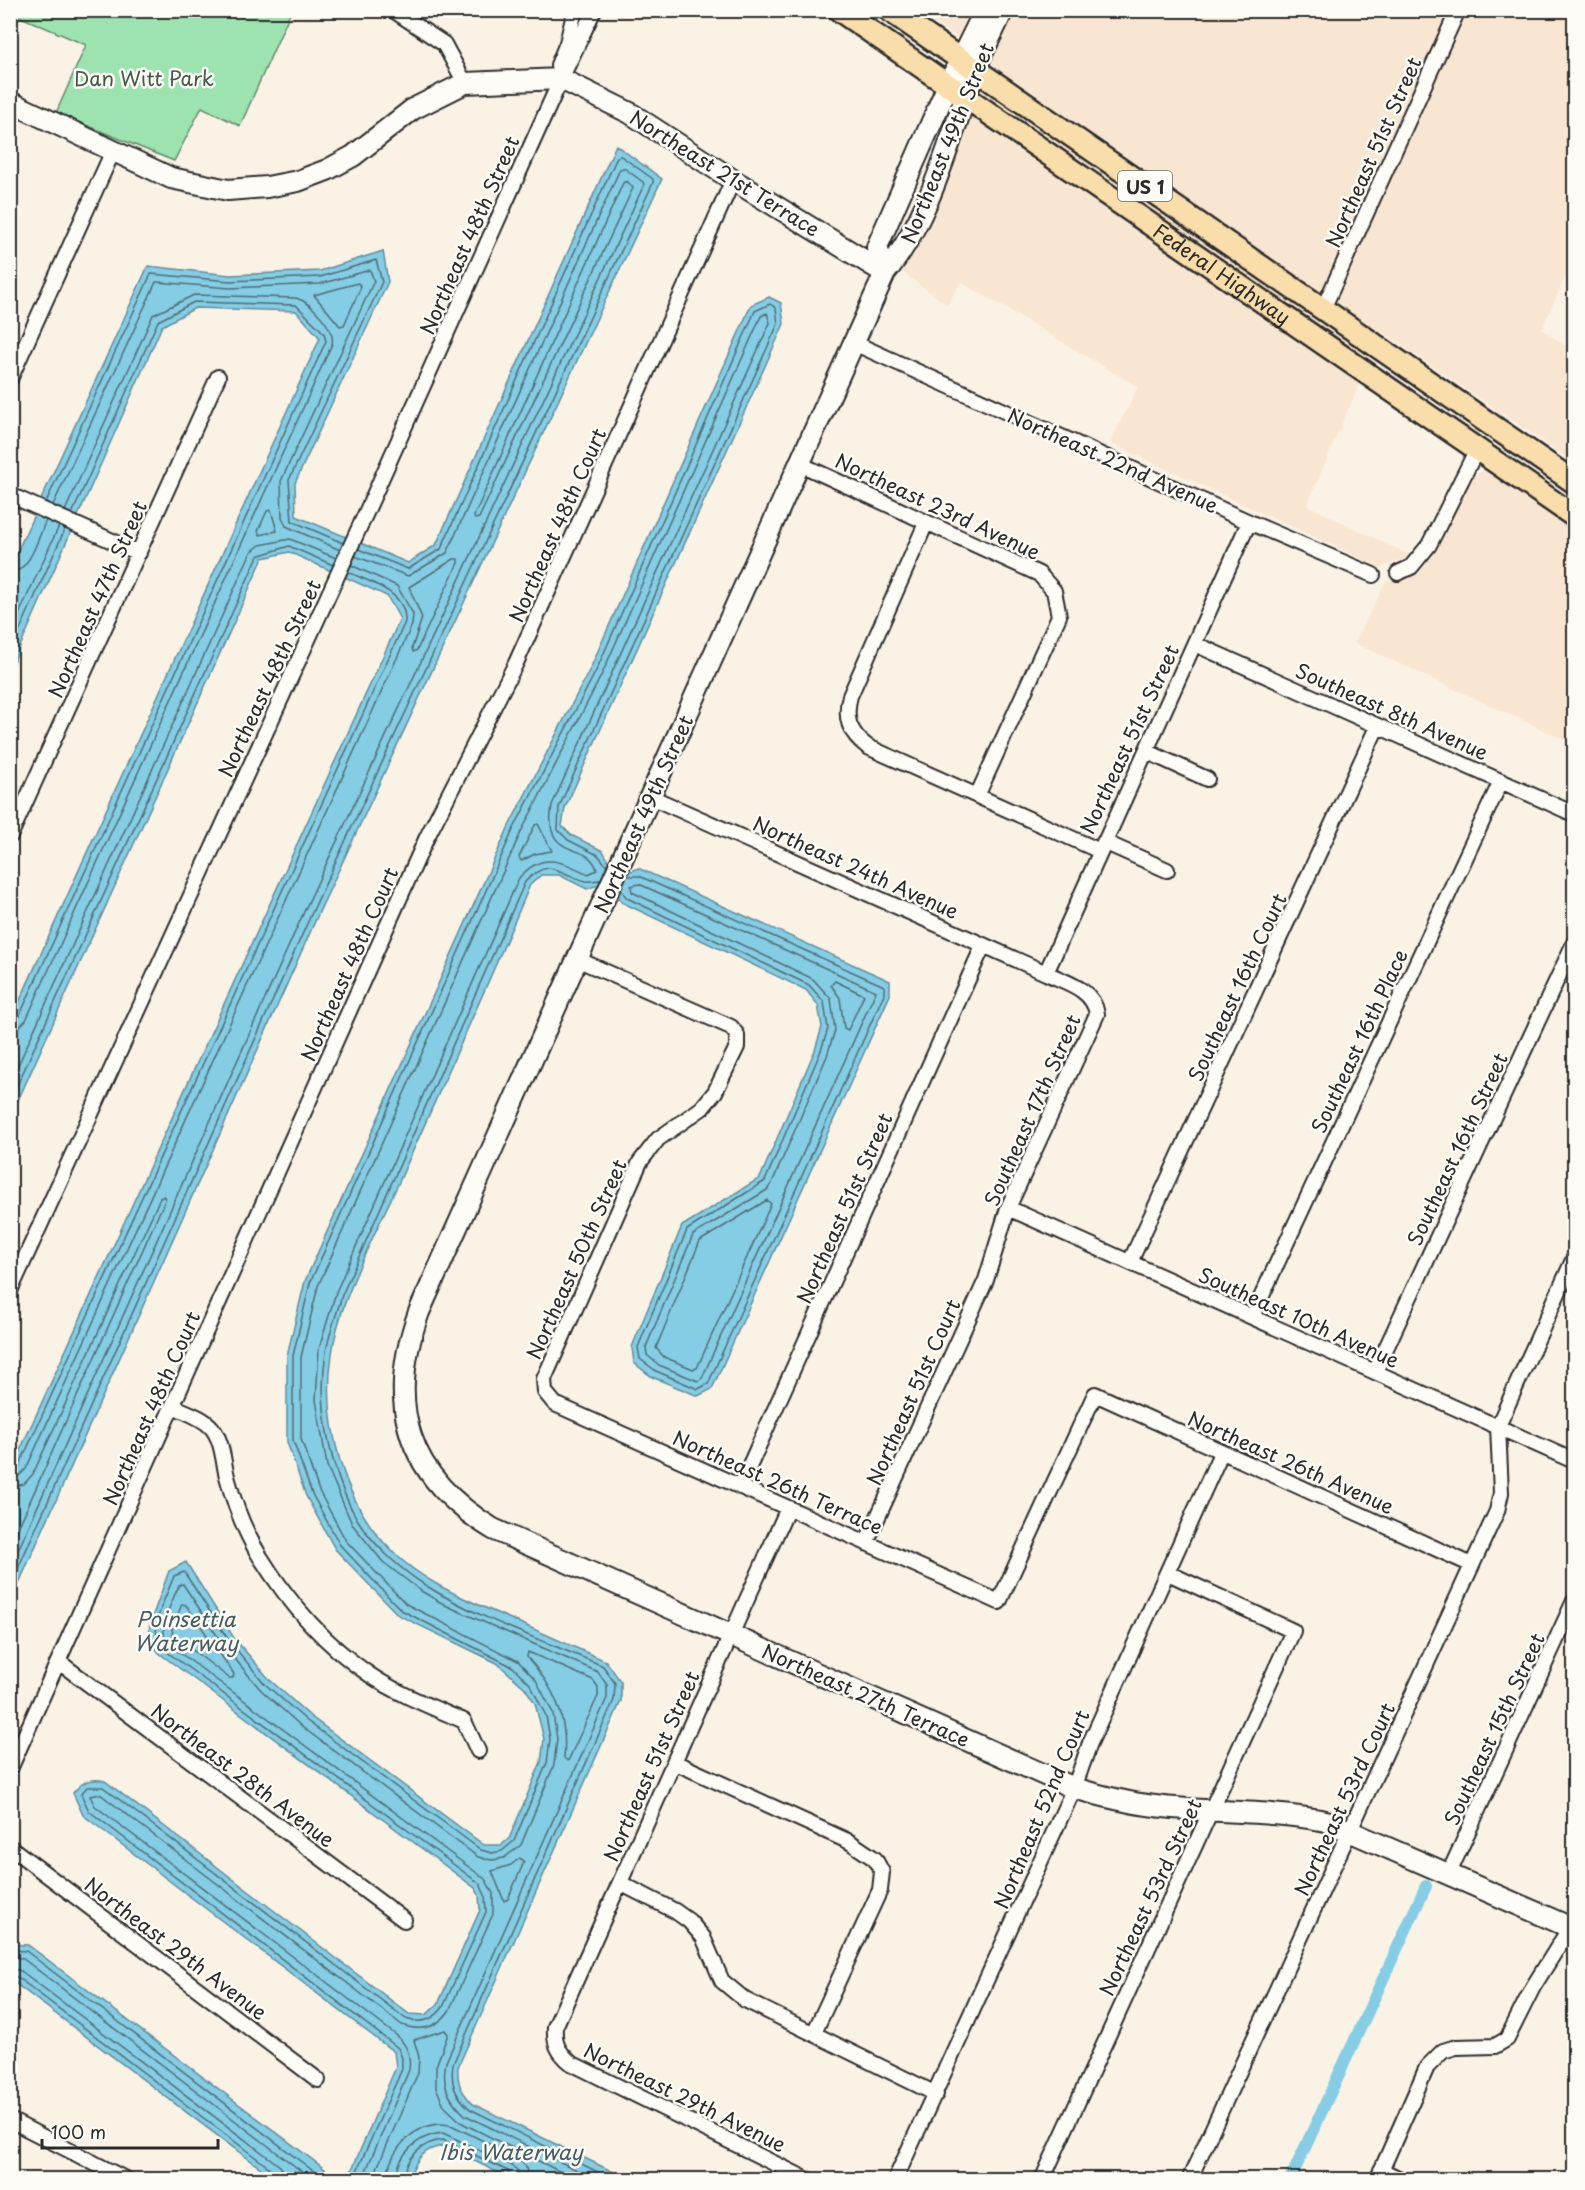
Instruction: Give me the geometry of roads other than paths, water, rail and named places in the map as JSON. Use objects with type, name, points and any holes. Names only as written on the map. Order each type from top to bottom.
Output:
[{"type":"main road","name":"Federal Highway","points":[[839,10],[1575,516]]},
{"type":"main road","name":"Federal Highway","points":[[889,10],[1575,482]]},
{"type":"main road","points":[[1260,300],[1306,311],[1323,309]]},
{"type":"main road","points":[[1355,365],[1362,358],[1378,357],[1401,362]]},
{"type":"main road","points":[[1477,449],[1510,447],[1534,454]]},
{"type":"street","points":[[393,10],[444,44],[465,83]]},
{"type":"street","name":"Northeast 48th Street","points":[[561,79],[558,65],[567,43],[575,10]]},
{"type":"street","name":"Northeast 48th Street","points":[[10,1292],[594,10]]},
{"type":"street","name":"Northeast 49th Street","points":[[405,1357],[419,1312],[579,960],[885,273],[901,254],[928,197],[966,97],[968,64],[985,10]]},
{"type":"street","name":"Northeast 49th Street","points":[[885,273],[877,247],[948,85],[968,64],[1003,10]]},
{"type":"street","name":"Northeast 51st Street","points":[[1323,309],[1458,10]]},
{"type":"street","points":[[10,102],[171,177],[228,190],[267,187],[298,181],[327,170],[353,156],[413,109],[465,83],[561,79]]},
{"type":"street","name":"Northeast 21st Terrace","points":[[561,79],[630,113],[733,180],[885,273]]},
{"type":"street","points":[[10,379],[113,151]]},
{"type":"street","name":"Northeast 48th Court","points":[[10,1769],[427,837],[516,663],[733,180]]},
{"type":"street","name":"Northeast 22nd Avenue","points":[[854,343],[1249,522],[1373,575]]},
{"type":"street","name":"Northeast 47th Street","points":[[10,836],[218,377]]},
{"type":"street","points":[[1398,573],[1411,567],[1429,545],[1477,449]]},
{"type":"street","name":"Northeast 23rd Avenue","points":[[800,464],[1039,574],[1054,591],[1059,616],[977,796]]},
{"type":"street","points":[[10,495],[139,553]]},
{"type":"street","name":"Northeast 51st Street","points":[[1046,973],[1249,522]]},
{"type":"street","points":[[926,523],[850,696],[846,712],[849,726],[857,739],[868,747],[977,796],[1167,870]]},
{"type":"street","name":"Southeast 8th Avenue","points":[[1195,644],[1575,814]]},
{"type":"street","name":"Southeast 16th Court","points":[[1130,1262],[1377,726]]},
{"type":"street","points":[[1146,751],[1208,779]]},
{"type":"street","name":"Southeast 16th Place","points":[[1252,1317],[1501,781]]},
{"type":"street","name":"Northeast 24th Avenue","points":[[651,797],[1046,973]]},
{"type":"street","name":"Southeast 16th Street","points":[[1375,1372],[1575,942]]},
{"type":"street","name":"Northeast 51st Street","points":[[741,1487],[982,946]]},
{"type":"street","name":"Northeast 50th Street","points":[[545,1392],[543,1379],[639,1162],[658,1139],[702,1108],[715,1092],[737,1047],[737,1035],[731,1027],[579,960]]},
{"type":"street","name":"Southeast 17th Street","points":[[995,1256],[1008,1208],[1097,1014],[1095,1001],[1086,992],[1046,973]]},
{"type":"street","name":"Southeast 10th Avenue","points":[[1008,1208],[1575,1461]]},
{"type":"street","name":"Northeast 51st Court","points":[[866,1543],[995,1256]]},
{"type":"street","points":[[1498,1426],[1575,1257]]},
{"type":"street","name":"Northeast 27th Terrace","points":[[405,1357],[402,1386],[406,1418],[414,1445],[443,1492],[467,1514],[493,1529],[1074,1788],[1108,1798],[1156,1806],[1296,1816],[1326,1821],[1574,1926]]},
{"type":"street","name":"Northeast 26th Terrace","points":[[545,1392],[555,1404],[999,1602]]},
{"type":"street","name":"Northeast 26th Avenue","points":[[999,1602],[1095,1394],[1472,1565]]},
{"type":"street","points":[[173,1406],[206,1422],[214,1430],[228,1480],[247,1532],[274,1578],[303,1617],[336,1648],[370,1675],[397,1691],[464,1721],[478,1752]]},
{"type":"street","name":"Northeast 53rd Court","points":[[1189,2180],[1497,1511],[1501,1493],[1498,1426]]},
{"type":"street","name":"Northeast 52nd Court","points":[[895,2180],[1074,1788],[1090,1743],[1221,1453]]},
{"type":"street","name":"Northeast 51st Street","points":[[554,2040],[555,2027],[788,1508]]},
{"type":"street","name":"Northeast 53rd Street","points":[[1042,2180],[1293,1631],[1168,1573]]},
{"type":"street","name":"Southeast 15th Street","points":[[1449,1873],[1575,1601]]},
{"type":"street","name":"Northeast 28th Avenue","points":[[59,1662],[404,1920]]},
{"type":"street","points":[[674,1762],[850,1842],[875,1859],[882,1872],[880,1890],[814,2033]]},
{"type":"street","name":"Northeast 29th Avenue","points":[[10,1847],[318,2080]]},
{"type":"street","points":[[620,1883],[675,1911],[689,1921],[702,1937],[722,1981],[745,2000],[936,2094]]},
{"type":"street","points":[[1402,2180],[1379,2175],[1427,2067],[1443,2051],[1456,2047],[1495,2046],[1507,2038],[1533,1987],[1574,1926]]},
{"type":"street","name":"Northeast 29th Avenue","points":[[554,2040],[559,2053],[572,2063],[808,2180]]},
{"type":"street","points":[[10,2120],[127,2180]]},
{"type":"water","points":[[616,145],[662,179],[321,908],[11,1601],[11,1470],[400,619],[387,596],[289,552],[263,558],[11,1116],[11,1020],[320,338],[296,311],[195,308],[162,326],[11,667],[11,565],[148,266],[230,275],[320,271],[383,251],[388,282],[295,483],[296,516],[408,563],[436,545]]},
{"type":"water","points":[[769,297],[781,303],[784,324],[565,808],[562,826],[571,835],[603,851],[608,860],[632,871],[638,868],[890,981],[890,995],[712,1389],[698,1396],[652,1377],[634,1363],[632,1347],[682,1226],[760,1178],[815,1050],[822,1027],[818,1005],[806,990],[621,902],[619,896],[598,885],[587,889],[559,875],[541,875],[530,885],[350,1289],[336,1333],[330,1380],[333,1433],[348,1485],[360,1509],[392,1551],[417,1572],[445,1589],[606,1661],[621,1682],[621,1701],[458,2067],[458,2078],[465,2095],[473,2104],[628,2179],[511,2179],[444,2146],[430,2149],[421,2156],[408,2179],[345,2179],[350,2174],[396,2067],[394,2052],[83,1815],[73,1793],[87,1781],[105,1781],[409,2014],[426,2015],[438,2004],[480,1910],[479,1895],[475,1888],[159,1653],[151,1639],[150,1623],[169,1571],[186,1562],[234,1638],[270,1680],[310,1716],[484,1845],[501,1845],[509,1839],[541,1762],[544,1739],[535,1703],[525,1688],[497,1663],[398,1615],[335,1549],[306,1496],[287,1442],[287,1356],[305,1281],[509,826],[590,669],[751,305]]},
{"type":"water","points":[[10,1944],[28,1945],[338,2179],[275,2179],[11,1980]]},
{"type":"waterway","points":[[1290,2180],[1426,1886]]},
{"type":"park label","name":"Dan Witt Park","points":[[144,78]]},
{"type":"water label","name":"Poinsettia Waterway","points":[[186,1630]]},
{"type":"water label","name":"Ibis Waterway","points":[[511,2151]]}]
